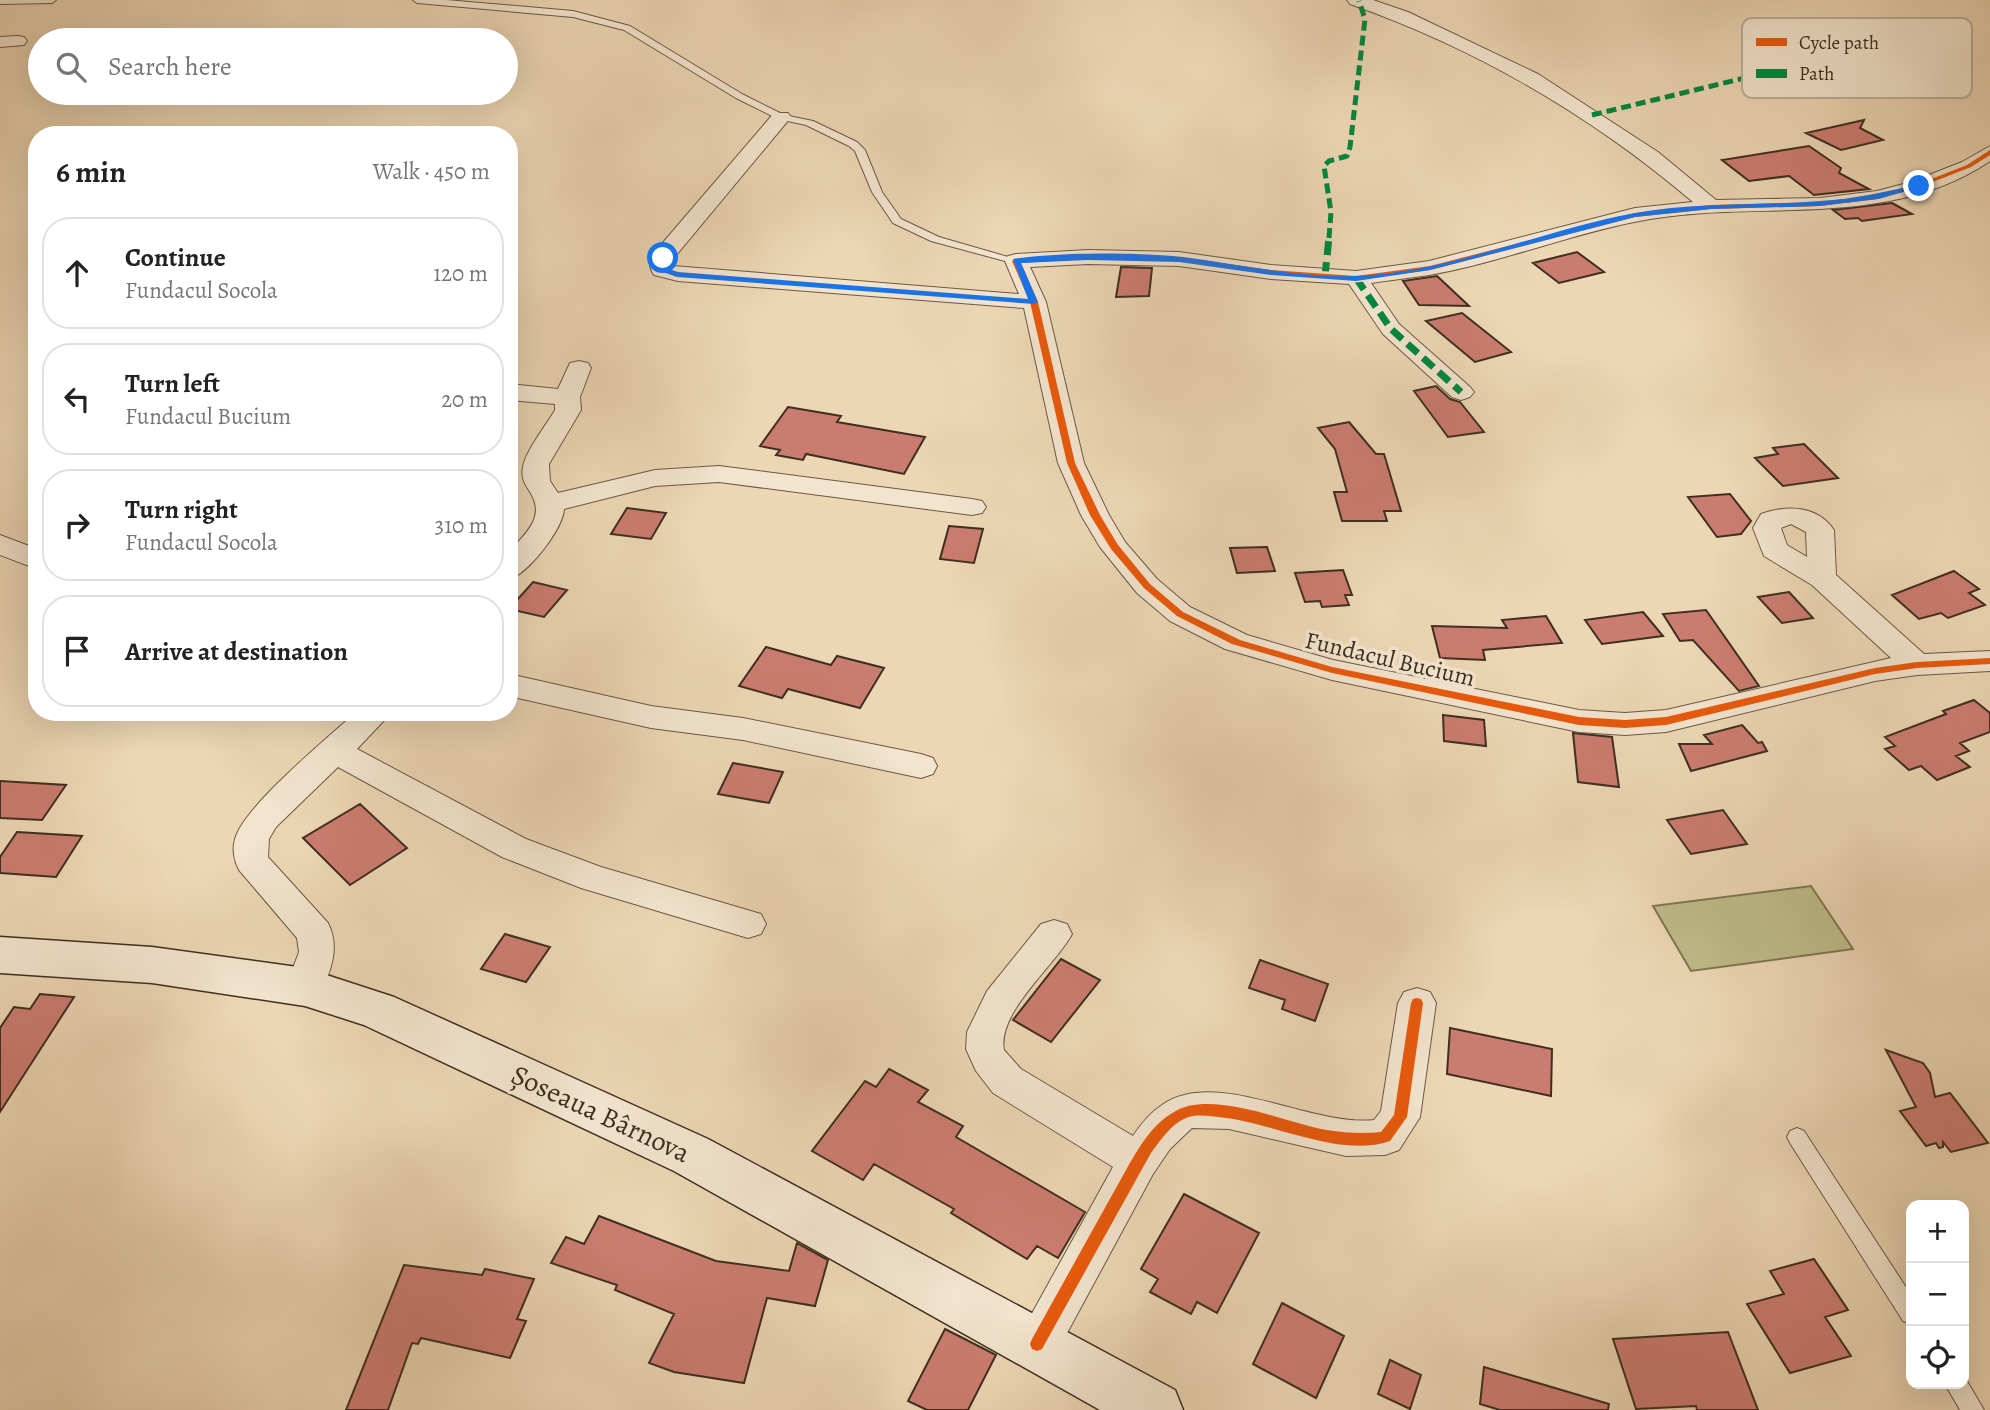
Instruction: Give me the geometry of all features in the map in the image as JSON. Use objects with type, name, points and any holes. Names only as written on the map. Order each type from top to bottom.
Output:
[{"type":"main road","name":"Șoseaua Bârnova","points":[[0,955],[152,965],[305,987],[378,1010],[691,1155],[1155,1410]]},
{"type":"street","points":[[1356,0],[1402,16],[1531,78],[1651,156],[1711,207]]},
{"type":"street","points":[[781,117],[663,258],[662,270],[677,274],[1034,302]]},
{"type":"street","points":[[1016,261],[1088,257],[1179,259],[1271,272],[1356,278],[1430,268],[1635,215],[1711,207],[1819,204],[1878,197],[1919,186],[1984,158],[1990,152]]},
{"type":"street","name":"Fundacul Bucium","points":[[1016,261],[1034,302],[1071,463],[1095,515],[1114,547],[1147,586],[1180,614],[1236,642],[1332,670],[1579,721],[1625,724],[1666,721],[1875,671],[1917,665],[1990,661]]},
{"type":"street","points":[[1356,278],[1391,329],[1461,392]]},
{"type":"street","points":[[518,560],[538,537],[550,515],[551,503],[536,481],[536,464],[568,410],[567,397],[579,368]]},
{"type":"street","points":[[518,393],[567,397]]},
{"type":"street","points":[[551,503],[640,480],[687,473],[719,474],[972,507]]},
{"type":"street","points":[[0,544],[28,556]]},
{"type":"street","points":[[1822,578],[1917,665]]},
{"type":"street","points":[[518,687],[651,717],[743,729],[921,766]]},
{"type":"street","points":[[305,987],[317,952],[315,933],[251,861],[252,839],[264,818],[366,721]]},
{"type":"street","points":[[334,751],[514,848],[593,878],[748,925]]},
{"type":"street","points":[[1054,934],[993,1012],[984,1044],[992,1065],[1007,1081],[1139,1161]]},
{"type":"street","points":[[1037,1344],[1139,1161],[1164,1128],[1179,1114],[1202,1110],[1227,1112],[1344,1139],[1364,1141],[1385,1137],[1400,1116],[1417,1003]]},
{"type":"lane","points":[[0,1],[52,0]]},
{"type":"lane","points":[[417,0],[573,14],[627,28],[739,96],[781,117],[809,123],[853,144],[860,150],[877,192],[897,221],[935,239],[1016,261]]},
{"type":"lane","points":[[1797,1138],[1906,1306]]},
{"type":"lane","points":[[1959,1389],[1973,1410]]},
{"type":"shaded area","points":[[1811,886],[1853,949],[1691,971],[1653,906]]},
{"type":"building","points":[[1864,120],[1860,128],[1883,140],[1841,150],[1806,133]]},
{"type":"building","points":[[1809,146],[1841,168],[1839,173],[1869,189],[1814,195],[1789,176],[1749,181],[1722,160]]},
{"type":"building","points":[[1892,203],[1912,214],[1862,221],[1858,218],[1845,219],[1833,210]]},
{"type":"building","points":[[1577,252],[1604,272],[1559,283],[1533,263]]},
{"type":"building","points":[[1121,267],[1152,268],[1149,296],[1116,297]]},
{"type":"building","points":[[1437,276],[1469,306],[1419,305],[1403,281]]},
{"type":"building","points":[[1462,313],[1511,352],[1475,362],[1426,321]]},
{"type":"building","points":[[1436,386],[1450,399],[1460,402],[1484,432],[1448,437],[1414,391]]},
{"type":"building","points":[[788,407],[841,416],[837,422],[925,437],[904,474],[806,454],[803,460],[776,455],[780,450],[760,446]]},
{"type":"building","points":[[1349,422],[1376,454],[1384,454],[1401,511],[1384,511],[1387,521],[1342,521],[1334,492],[1347,492],[1335,449],[1318,428]]},
{"type":"building","points":[[1804,444],[1838,478],[1783,486],[1755,458],[1778,454],[1773,448]]},
{"type":"building","points":[[1730,494],[1751,521],[1741,534],[1717,537],[1688,497]]},
{"type":"building","points":[[627,508],[666,513],[651,539],[611,534]]},
{"type":"building","points":[[949,526],[983,529],[974,563],[940,559]]},
{"type":"building","points":[[1267,547],[1275,571],[1237,573],[1230,548]]},
{"type":"building","points":[[1343,570],[1352,595],[1345,595],[1349,605],[1322,607],[1320,601],[1305,602],[1295,573]]},
{"type":"building","points":[[1954,571],[1979,589],[1969,593],[1985,605],[1948,618],[1941,613],[1919,619],[1892,595]]},
{"type":"building","points":[[533,582],[567,590],[544,617],[518,611],[518,599]]},
{"type":"building","points":[[1789,592],[1813,618],[1782,623],[1758,597]]},
{"type":"building","points":[[1706,610],[1759,686],[1739,691],[1693,640],[1680,641],[1663,614]]},
{"type":"building","points":[[1643,612],[1663,636],[1602,644],[1585,620]]},
{"type":"building","points":[[1546,616],[1562,643],[1483,650],[1485,660],[1440,658],[1432,626],[1507,628],[1502,620]]},
{"type":"building","points":[[766,647],[831,665],[837,656],[884,668],[860,708],[788,689],[782,698],[739,686]]},
{"type":"building","points":[[1974,700],[1990,713],[1990,732],[1960,743],[1969,751],[1956,756],[1970,767],[1937,780],[1921,766],[1909,770],[1885,749],[1895,746],[1885,737],[1946,714],[1943,711]]},
{"type":"building","points":[[1443,715],[1484,720],[1486,746],[1444,741]]},
{"type":"building","points":[[1742,725],[1758,743],[1762,742],[1767,751],[1691,771],[1679,744],[1712,744],[1704,735]]},
{"type":"building","points":[[1573,733],[1612,737],[1619,787],[1578,782]]},
{"type":"building","points":[[733,763],[783,772],[769,803],[718,794]]},
{"type":"building","points":[[0,781],[66,785],[42,820],[0,818]]},
{"type":"building","points":[[360,804],[407,848],[350,885],[303,838]]},
{"type":"building","points":[[1723,810],[1747,844],[1691,854],[1667,820]]},
{"type":"building","points":[[17,832],[82,836],[56,877],[0,873],[0,857]]},
{"type":"building","points":[[505,934],[550,947],[526,982],[481,969]]},
{"type":"building","points":[[1061,959],[1100,980],[1051,1042],[1013,1020]]},
{"type":"building","points":[[1260,960],[1328,984],[1315,1021],[1282,1009],[1285,1000],[1249,988]]},
{"type":"building","points":[[40,994],[74,997],[0,1112],[0,1028],[14,1007],[30,1009]]},
{"type":"building","points":[[1450,1028],[1552,1049],[1551,1096],[1447,1074]]},
{"type":"building","points":[[1886,1050],[1923,1063],[1930,1073],[1935,1097],[1950,1093],[1988,1143],[1951,1152],[1943,1142],[1943,1147],[1939,1148],[1936,1143],[1926,1146],[1900,1111],[1916,1107]]},
{"type":"building","points":[[889,1069],[928,1090],[918,1102],[963,1126],[956,1137],[1085,1212],[1058,1258],[1037,1246],[1027,1259],[951,1213],[954,1209],[874,1164],[863,1180],[812,1151],[865,1081],[876,1087]]},
{"type":"building","points":[[1184,1194],[1259,1233],[1217,1313],[1197,1302],[1191,1314],[1150,1292],[1158,1279],[1141,1269]]},
{"type":"building","points":[[599,1216],[716,1261],[789,1271],[797,1243],[828,1260],[815,1306],[767,1298],[744,1383],[674,1372],[649,1363],[674,1314],[615,1290],[617,1285],[551,1263],[566,1237],[584,1244]]},
{"type":"building","points":[[1814,1259],[1848,1310],[1825,1317],[1851,1356],[1790,1373],[1747,1304],[1784,1294],[1770,1271]]},
{"type":"building","points":[[404,1265],[482,1275],[485,1269],[534,1279],[517,1319],[526,1321],[510,1358],[421,1338],[418,1344],[412,1343],[388,1410],[346,1410]]},
{"type":"building","points":[[1282,1303],[1344,1336],[1316,1398],[1253,1364]]},
{"type":"building","points":[[945,1329],[996,1355],[968,1410],[927,1410],[908,1401]]},
{"type":"building","points":[[1728,1332],[1758,1410],[1697,1410],[1696,1406],[1636,1409],[1613,1339]]},
{"type":"building","points":[[1390,1360],[1421,1375],[1410,1409],[1378,1394]]},
{"type":"building","points":[[1484,1367],[1609,1404],[1608,1410],[1500,1410],[1480,1404]]},
{"type":"marked path","points":[[1325,276],[1331,212],[1324,166],[1329,161],[1347,156],[1350,147],[1365,19],[1359,1]]},
{"type":"marked path","points":[[1592,115],[1742,79]]},
{"type":"marked path","points":[[1356,278],[1391,329],[1461,392]]},
{"type":"cycle path","points":[[1990,152],[1969,166],[1918,186],[1878,197],[1820,204],[1711,207],[1635,215],[1430,268],[1356,278],[1271,272],[1179,259],[1088,257],[1016,261],[1034,302],[1071,463],[1095,515],[1114,547],[1147,586],[1180,614],[1236,642],[1332,670],[1579,721],[1625,724],[1666,721],[1875,671],[1917,665],[1990,661]]},
{"type":"cycle path","points":[[1037,1344],[1138,1161],[1165,1126],[1181,1114],[1195,1110],[1229,1112],[1326,1136],[1346,1139],[1385,1137],[1400,1117],[1417,1003]]},
{"type":"route","points":[[663,258],[662,270],[677,274],[1034,302],[1016,261],[1088,257],[1179,259],[1271,272],[1356,278],[1430,268],[1635,215],[1711,207],[1819,204],[1878,197],[1919,186]]}]
